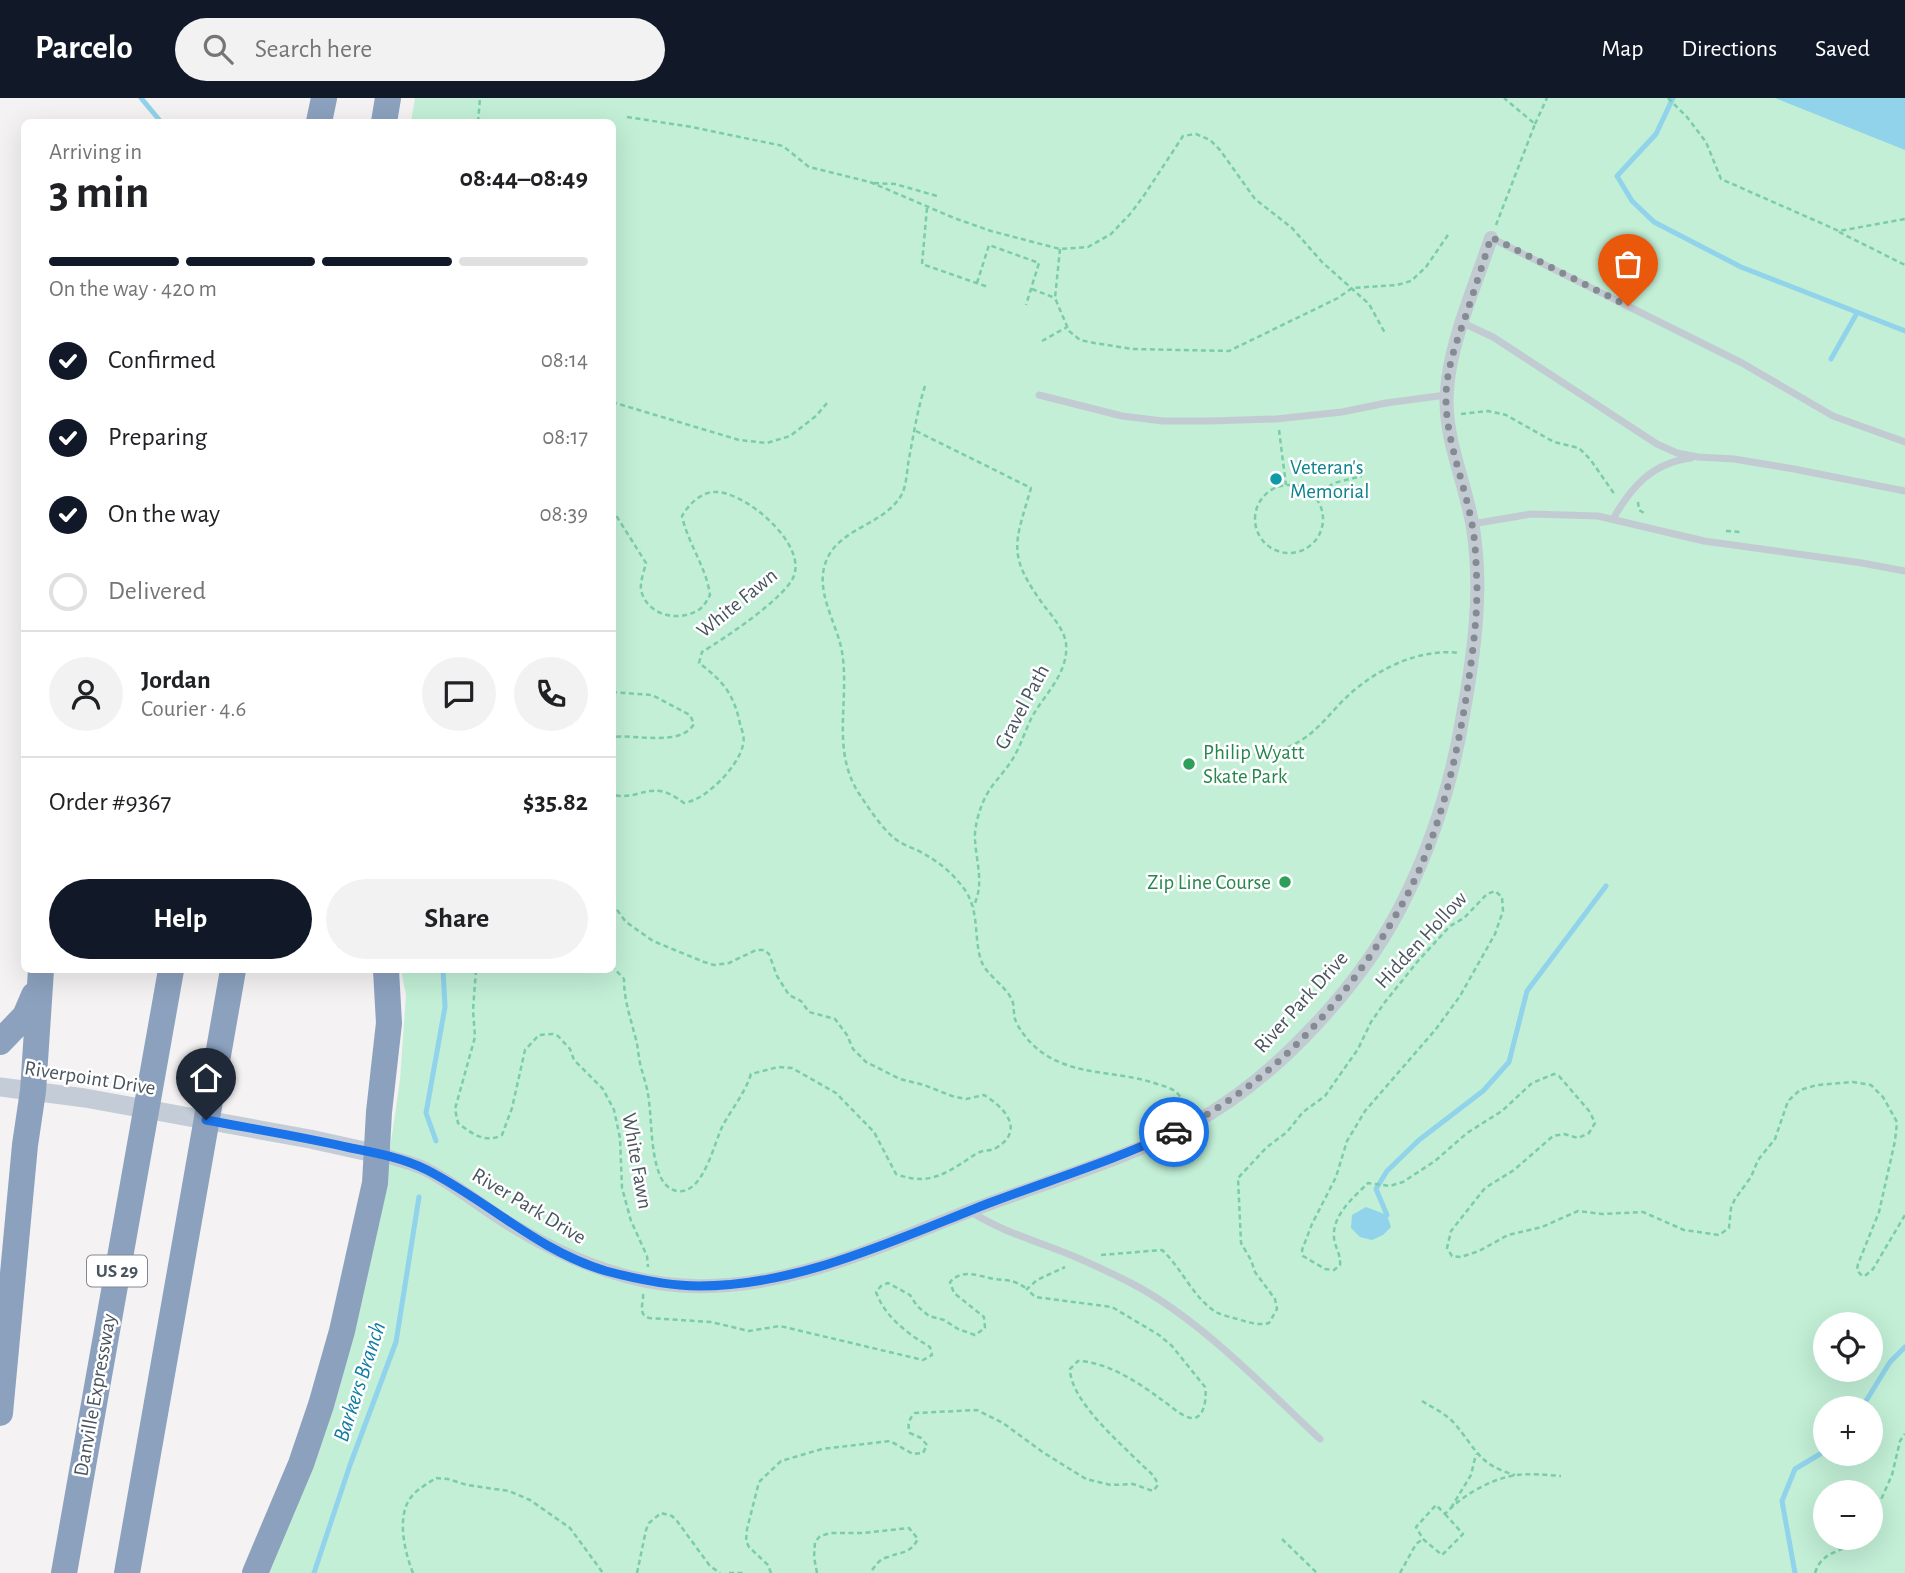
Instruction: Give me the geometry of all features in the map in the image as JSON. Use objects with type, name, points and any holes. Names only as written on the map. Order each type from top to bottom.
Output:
[{"type":"highway","points":[[384,119],[388,98]]},
{"type":"highway","name":"Danville Expressway","points":[[64,1573],[170,973]]},
{"type":"highway","name":"US 29","points":[[127,1573],[232,973]]},
{"type":"highway","points":[[255,1573],[301,1464],[324,1393],[342,1331],[375,1183],[379,1112],[389,1023],[386,973]]},
{"type":"highway","points":[[0,1042],[25,1016],[40,977]]},
{"type":"highway","points":[[0,1413],[25,1145],[33,1091],[40,977]]},
{"type":"street","name":"River Park Drive","points":[[378,1154],[427,1170],[516,1227],[576,1259],[605,1270],[646,1280],[699,1286],[740,1284],[856,1256],[1155,1141],[1194,1122],[1243,1090],[1289,1052],[1338,998],[1376,948],[1406,897],[1436,820],[1455,756],[1473,655],[1477,587],[1472,524],[1448,417],[1446,395],[1449,370],[1491,237]]},
{"type":"street","name":"Riverpoint Drive","points":[[0,1087],[85,1098],[378,1154]]},
{"type":"lane","points":[[1491,237],[1742,363],[1833,416],[1905,442]]},
{"type":"lane","points":[[1463,323],[1493,337],[1657,444],[1677,453],[1734,459],[1905,491]]},
{"type":"lane","points":[[1039,395],[1122,416],[1163,421],[1278,419],[1342,412],[1446,395]]},
{"type":"lane","points":[[1613,519],[1637,482],[1652,470],[1698,457]]},
{"type":"lane","points":[[1472,524],[1531,514],[1558,513],[1613,519],[1666,534],[1704,541],[1905,571]]},
{"type":"lane","points":[[970,1211],[990,1224],[1132,1284],[1176,1313],[1226,1352],[1320,1439]]},
{"type":"path","points":[[478,119],[480,98]]},
{"type":"path","points":[[1504,98],[1535,124]]},
{"type":"path","points":[[1491,237],[1546,98]]},
{"type":"path","points":[[1668,98],[1706,142],[1721,179],[1839,231],[1905,265]]},
{"type":"path","points":[[627,117],[783,146],[809,167],[870,182],[895,184],[937,196]]},
{"type":"path","points":[[870,182],[991,231],[1060,248],[1088,247],[1111,234],[1138,204],[1182,136],[1196,134],[1210,140],[1255,199],[1292,228],[1322,262],[1369,304],[1385,333]]},
{"type":"path","points":[[928,207],[922,264],[988,287]]},
{"type":"path","points":[[1839,231],[1905,219]]},
{"type":"path","points":[[1060,248],[1055,299],[1067,327],[1080,340],[1133,349],[1229,351],[1338,298],[1352,288],[1411,281],[1426,267],[1450,232]]},
{"type":"path","points":[[977,283],[989,245],[1039,263],[1027,305]]},
{"type":"path","points":[[1031,288],[1055,299]]},
{"type":"path","points":[[1042,341],[1067,327]]},
{"type":"path","name":"Gravel Path","points":[[925,386],[903,493],[889,510],[835,547],[824,569],[824,593],[842,651],[844,690],[841,723],[845,756],[857,790],[884,829],[951,871],[967,894],[973,907],[980,957],[985,970],[1013,1001],[1014,1018],[1033,1045],[1072,1068],[1147,1080],[1168,1087],[1178,1093],[1194,1122]]},
{"type":"path","points":[[616,403],[739,440],[767,443],[789,436],[816,416],[827,403]]},
{"type":"path","points":[[1448,417],[1488,411],[1506,415],[1554,442],[1579,448],[1622,503]]},
{"type":"path","points":[[1278,419],[1286,485]]},
{"type":"path","name":"Gravel Path","points":[[915,430],[948,449],[1031,488],[1016,537],[1016,552],[1020,566],[1059,626],[1066,643],[1064,661],[1055,685],[1034,715],[1012,761],[984,798],[975,836],[980,876],[973,907]]},
{"type":"path","points":[[1314,497],[1334,483],[1362,477]]},
{"type":"path","points":[[1286,485],[1301,487],[1314,497],[1322,512],[1319,535],[1308,547],[1293,553],[1277,551],[1263,541],[1258,534],[1255,516],[1267,493],[1286,485]]},
{"type":"path","name":"White Fawn","points":[[616,515],[646,563],[641,586],[648,606],[674,617],[699,610],[709,595],[708,581],[686,533],[682,516],[701,495],[721,492],[756,509],[775,524],[795,560],[794,576],[782,592],[702,652],[699,663],[719,678],[727,688],[738,712],[744,739],[736,761],[723,778],[696,800],[684,803],[663,790],[616,795]]},
{"type":"path","points":[[1640,498],[1639,510],[1650,516]]},
{"type":"path","points":[[1719,530],[1740,532]]},
{"type":"path","points":[[1230,748],[1238,753],[1254,755],[1293,744],[1308,736],[1367,680],[1401,663],[1433,653],[1473,655]]},
{"type":"path","points":[[616,692],[652,695],[691,715],[694,724],[689,732],[679,737],[616,737]]},
{"type":"path","name":"Hidden Hollow","points":[[1027,1289],[1037,1280],[1102,1255],[1162,1250],[1201,1298],[1216,1312],[1250,1323],[1269,1323],[1277,1308],[1275,1299],[1255,1272],[1241,1243],[1238,1178],[1267,1147],[1287,1132],[1303,1112],[1325,1096],[1358,1049],[1385,1002],[1418,961],[1450,926],[1464,918],[1487,894],[1495,891],[1502,897],[1503,911],[1495,934],[1460,996],[1436,1029],[1365,1111],[1347,1141],[1336,1177],[1302,1250],[1303,1256],[1325,1269],[1334,1270],[1340,1265],[1341,1258],[1334,1237],[1338,1216],[1368,1183],[1390,1185],[1403,1182],[1502,1111],[1532,1083],[1554,1074],[1559,1076],[1590,1112],[1595,1124],[1593,1129],[1578,1138],[1564,1134],[1553,1136],[1514,1170],[1485,1188],[1451,1231],[1447,1248],[1452,1256],[1461,1257],[1479,1251],[1508,1235],[1542,1227],[1578,1211],[1643,1212],[1684,1230],[1719,1235],[1729,1228],[1735,1199],[1751,1177],[1758,1160],[1775,1139],[1788,1101],[1800,1090],[1817,1084],[1853,1082],[1871,1085],[1883,1097],[1897,1122],[1879,1212],[1858,1264],[1857,1270],[1862,1276],[1873,1269],[1905,1215]]},
{"type":"path","name":"White Fawn","points":[[616,908],[626,922],[653,941],[714,965],[729,963],[756,950],[764,950],[769,954],[777,976],[789,995],[800,1001],[809,1012],[835,1020],[841,1025],[853,1049],[866,1062],[900,1079],[952,1096],[966,1099],[984,1095],[1006,1112],[1011,1128],[1006,1139],[995,1149],[980,1152],[944,1175],[914,1181],[896,1174],[874,1132],[836,1093],[792,1068],[766,1068],[751,1074],[700,1177],[688,1190],[673,1191],[662,1179],[659,1169],[651,1133],[651,1110],[646,1082],[624,998],[624,979],[616,970]]},
{"type":"path","name":"White Fawn","points":[[476,973],[473,1010],[475,1037],[455,1110],[458,1123],[485,1139],[493,1140],[502,1135],[512,1108],[525,1050],[539,1035],[558,1036],[570,1049],[574,1060],[603,1090],[614,1110],[620,1138],[622,1188],[648,1268],[641,1310],[645,1317],[712,1322],[749,1331],[780,1326],[923,1360],[932,1355],[930,1347],[908,1333],[880,1303],[876,1292],[881,1286],[888,1283],[899,1288],[910,1295],[917,1306],[929,1316],[975,1335],[985,1328],[984,1317],[954,1293],[950,1282],[954,1278],[980,1274],[992,1279],[1014,1280],[1027,1289]]},
{"type":"path","points":[[771,1573],[768,1565],[746,1541],[760,1482],[782,1461],[822,1449],[890,1441],[913,1454],[923,1452],[927,1445],[921,1438],[910,1433],[908,1426],[915,1413],[977,1410],[1003,1423],[1086,1479],[1111,1485],[1133,1484],[1153,1491],[1158,1485],[1156,1477],[1077,1395],[1070,1369],[1078,1361],[1087,1361],[1130,1378],[1191,1418],[1196,1418],[1202,1412],[1207,1394],[1205,1387],[1166,1340],[1112,1307],[1035,1297],[1027,1289]]},
{"type":"path","points":[[1422,1401],[1454,1423],[1476,1454],[1500,1471],[1515,1475],[1561,1476]]},
{"type":"path","points":[[1883,1495],[1892,1475],[1900,1441],[1905,1434]]},
{"type":"path","points":[[1449,1510],[1471,1475],[1476,1454]]},
{"type":"path","points":[[1445,1514],[1483,1487],[1515,1475]]},
{"type":"path","points":[[413,1573],[407,1559],[404,1537],[407,1505],[410,1498],[436,1478],[509,1491],[530,1500],[570,1528],[603,1573]]},
{"type":"path","points":[[1436,1505],[1445,1514],[1463,1534],[1442,1555],[1423,1539],[1416,1527],[1436,1505]]},
{"type":"path","points":[[638,1573],[646,1530],[649,1523],[661,1513],[677,1521],[710,1566],[720,1573]]},
{"type":"path","points":[[817,1573],[815,1542],[820,1536],[909,1528],[915,1533],[918,1539],[908,1551],[887,1557],[877,1563],[870,1573]]},
{"type":"path","points":[[1282,1539],[1317,1573]]},
{"type":"path","points":[[1400,1573],[1416,1544],[1423,1539]]},
{"type":"path","points":[[1815,1573],[1819,1562],[1838,1550]]},
{"type":"path","points":[[729,1573],[744,1573]]},
{"type":"green space","points":[[415,98],[1786,98],[1905,146],[1905,1573],[264,1573],[380,1217],[400,1080],[406,995],[402,973],[616,973],[616,119],[412,119]]},
{"type":"water","points":[[1775,98],[1905,98],[1905,150]]},
{"type":"water","points":[[1366,1207],[1387,1215],[1391,1227],[1372,1240],[1360,1237],[1351,1228],[1352,1215]]},
{"type":"waterway","name":"Barkers Branch","points":[[141,98],[158,119]]},
{"type":"waterway","points":[[1673,98],[1656,134],[1617,176],[1632,201],[1654,222],[1741,267],[1905,331]]},
{"type":"waterway","points":[[1831,359],[1857,313]]},
{"type":"waterway","points":[[1387,1215],[1376,1189],[1387,1171],[1419,1140],[1483,1091],[1509,1062],[1527,991],[1606,886]]},
{"type":"waterway","name":"Barkers Branch","points":[[436,1141],[426,1113],[445,1007],[443,973]]},
{"type":"waterway","name":"Barkers Branch","points":[[314,1573],[350,1465],[396,1342],[419,1197]]},
{"type":"waterway","points":[[1869,1396],[1890,1362],[1905,1347]]},
{"type":"waterway","points":[[1795,1573],[1782,1501],[1795,1469],[1813,1458]]},
{"type":"way so far","points":[[1174,1132],[1243,1090],[1289,1052],[1338,998],[1376,948],[1406,897],[1429,842],[1455,756],[1473,655],[1476,622],[1477,587],[1472,524],[1453,446],[1446,395],[1455,347],[1491,237],[1628,306]]},
{"type":"place","name":"Veteran's Memorial","points":[[1276,479]]},
{"type":"place","name":"Philip Wyatt Skate Park","points":[[1189,764]]},
{"type":"place","name":"Zip Line Course","points":[[1285,882]]},
{"type":"route","points":[[206,1120],[310,1139],[407,1162],[427,1170],[539,1241],[576,1259],[605,1270],[664,1284],[699,1286],[740,1284],[767,1279],[856,1256],[1174,1132]]}]
